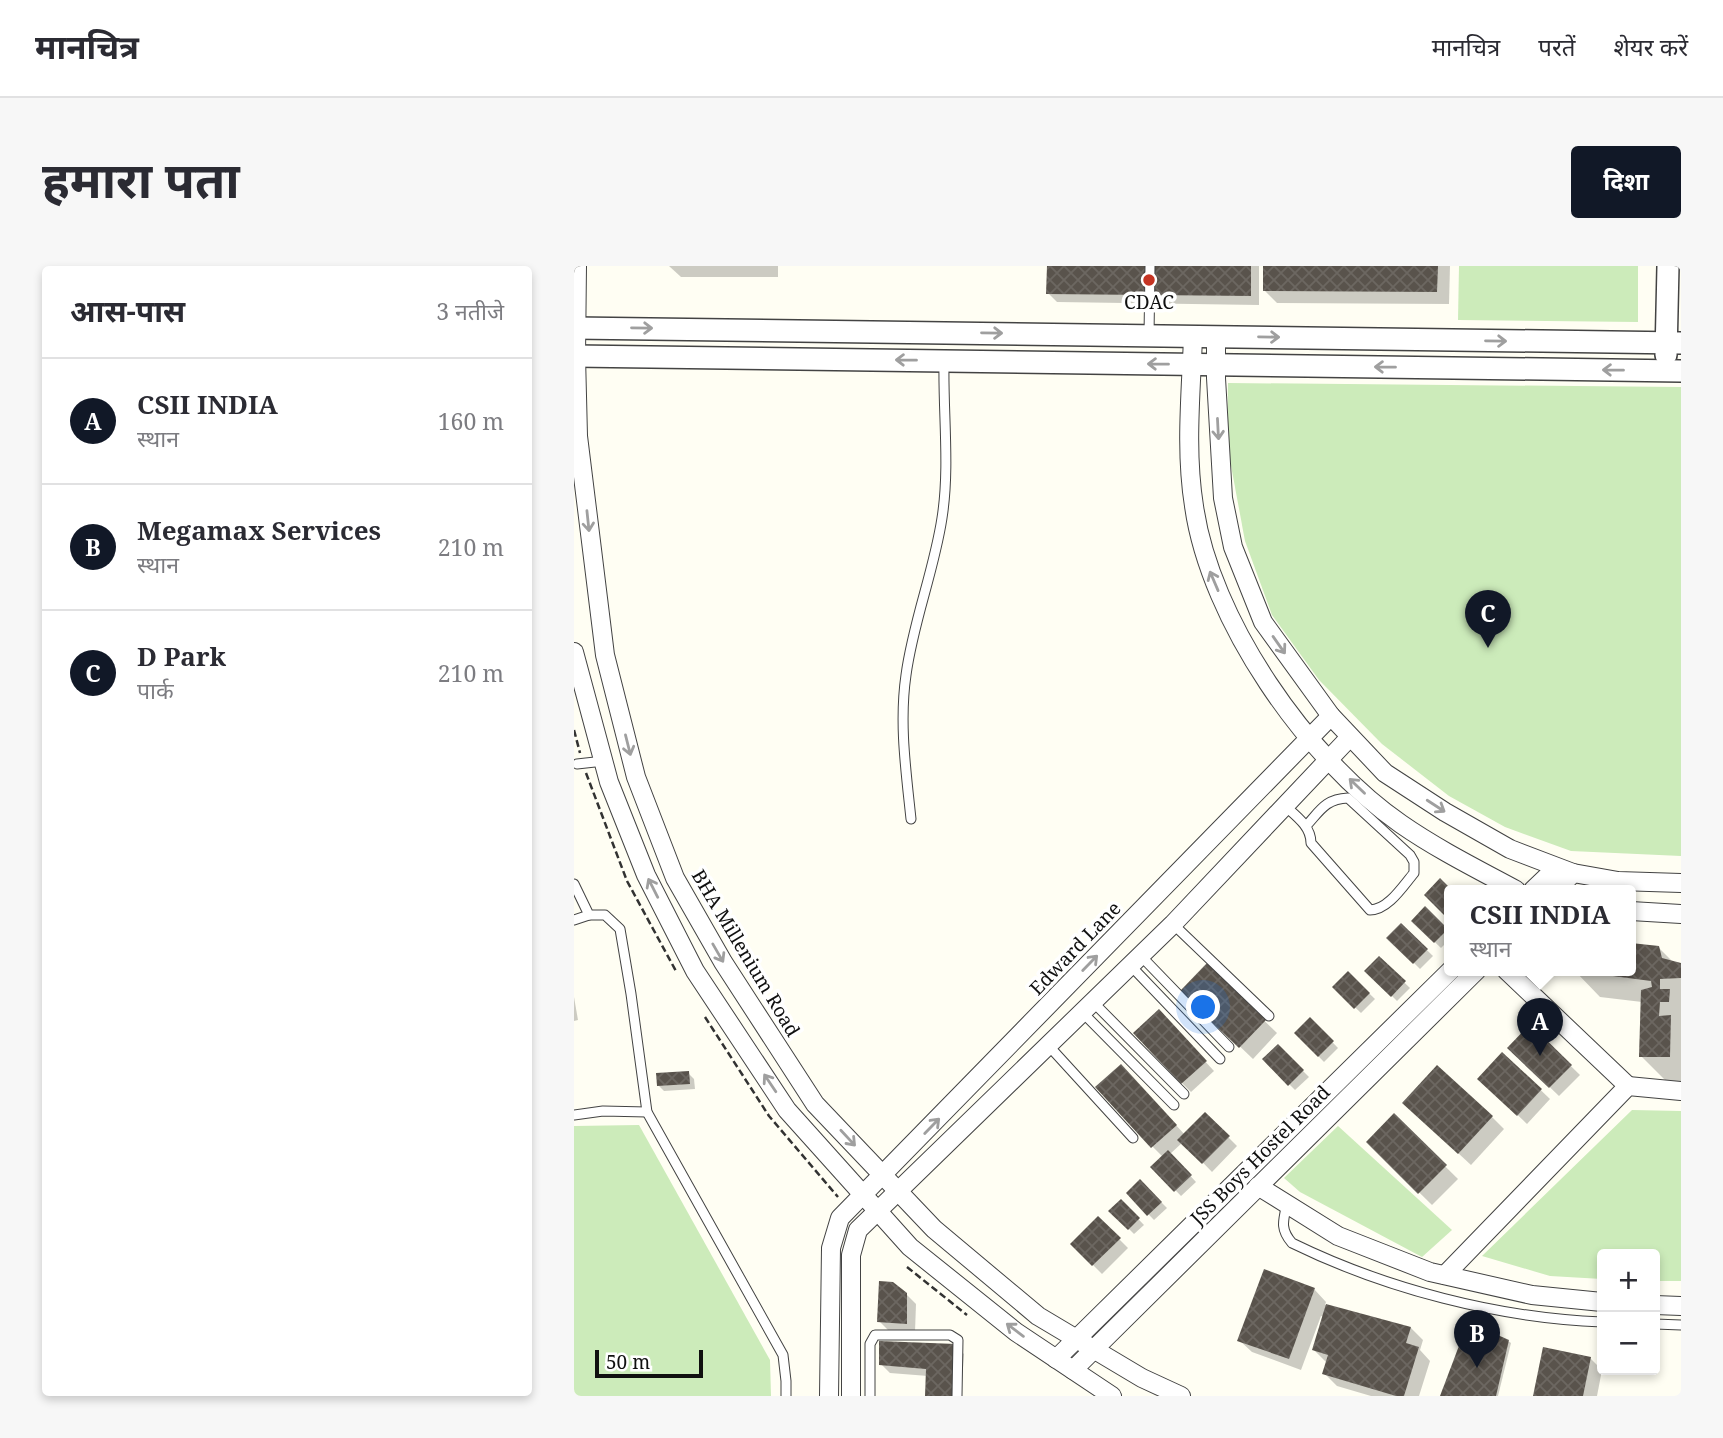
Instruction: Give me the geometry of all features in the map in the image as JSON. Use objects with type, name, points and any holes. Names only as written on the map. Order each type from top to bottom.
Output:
[{"type":"street","name":"BHA Millenium Road","points":[[577,266],[575,356],[578,436],[605,654],[636,777],[675,878],[723,962],[816,1104],[934,1229],[1038,1316],[1142,1378],[1181,1396]]},
{"type":"street","points":[[575,356],[1674,371],[1668,266]]},
{"type":"street","points":[[575,328],[1674,343]]},
{"type":"street","points":[[1193,337],[1189,445],[1194,508],[1210,572],[1238,635],[1287,711],[1328,758],[1361,790],[1399,823],[1457,859],[1506,885]]},
{"type":"street","points":[[1216,337],[1223,498],[1233,547],[1263,622],[1350,737],[1385,773],[1445,812],[1510,849],[1564,870],[1618,881],[1677,883],[1677,914],[1636,911]]},
{"type":"street","points":[[574,652],[604,761],[646,875],[695,971],[787,1110],[864,1195],[871,1217],[1016,1332],[1112,1396]]},
{"type":"street","name":"Edward Lane","points":[[829,1396],[831,1248],[840,1218],[1332,716]]},
{"type":"street","points":[[851,1396],[851,1255],[858,1230],[1172,924],[1350,737]]},
{"type":"street","points":[[1540,885],[1564,870]]},
{"type":"street","points":[[1559,885],[1564,870]]},
{"type":"street","name":"JSS Boys Hostel Road","points":[[1056,1359],[1445,976]]},
{"type":"street","name":"JSS Boys Hostel Road","points":[[1073,1370],[1471,976]]},
{"type":"street","points":[[1512,976],[1628,1086],[1681,1091]]},
{"type":"street","points":[[1445,1275],[1628,1086]]},
{"type":"street","points":[[1284,1134],[1298,1147]]},
{"type":"street","points":[[1258,1186],[1338,1236],[1430,1272],[1532,1295],[1597,1302]]},
{"type":"street","points":[[1660,1305],[1681,1306]]},
{"type":"lane","points":[[1149,336],[1150,266]]},
{"type":"lane","points":[[911,819],[902,713],[913,637],[943,516],[946,467],[944,361]]},
{"type":"lane","points":[[577,764],[604,761]]},
{"type":"lane","points":[[1284,805],[1306,826],[1311,834],[1311,843],[1370,910],[1378,910],[1384,905],[1414,873],[1414,862],[1410,855],[1348,798],[1327,803],[1306,826]]},
{"type":"lane","points":[[574,884],[589,915]]},
{"type":"lane","points":[[574,920],[589,915],[605,915],[620,929],[647,1112],[783,1355],[786,1396]]},
{"type":"lane","points":[[1172,924],[1269,1016]]},
{"type":"lane","points":[[1135,960],[1229,1047]]},
{"type":"lane","points":[[1135,960],[1220,1059]]},
{"type":"lane","points":[[1087,1006],[1184,1094]]},
{"type":"lane","points":[[1087,1006],[1174,1105]]},
{"type":"lane","points":[[1046,1044],[1133,1138]]},
{"type":"lane","points":[[574,1115],[603,1111],[647,1112]]},
{"type":"lane","points":[[1287,1204],[1284,1234],[1292,1243],[1395,1283],[1488,1308],[1573,1321],[1597,1322]]},
{"type":"lane","points":[[1660,1324],[1681,1325]]},
{"type":"lane","points":[[870,1396],[870,1344],[874,1335],[950,1335],[958,1340],[957,1396]]},
{"type":"green space","points":[[1459,266],[1638,266],[1638,322],[1458,320]]},
{"type":"green space","points":[[1228,383],[1681,387],[1681,856],[1571,851],[1505,827],[1449,796],[1382,744],[1319,680],[1272,615],[1245,541],[1227,444]]},
{"type":"green space","points":[[1632,1110],[1681,1111],[1681,1281],[1660,1281],[1660,1249],[1597,1249],[1597,1279],[1550,1276],[1482,1256]]},
{"type":"green space","points":[[639,1125],[770,1360],[771,1396],[574,1396],[574,1126]]},
{"type":"green space","points":[[1338,1126],[1452,1230],[1422,1257],[1300,1192],[1284,1178]]},
{"type":"building","name":"CDAC","points":[[1047,266],[1251,266],[1251,296],[1046,294]]},
{"type":"building","points":[[1263,266],[1438,266],[1437,292],[1263,291]]},
{"type":"building","points":[[1440,878],[1447,885],[1444,885],[1444,915],[1424,895]]},
{"type":"building","points":[[1425,906],[1444,925],[1444,933],[1434,943],[1411,921]]},
{"type":"building","points":[[1401,923],[1428,949],[1413,964],[1386,938]]},
{"type":"building","points":[[1636,944],[1659,946],[1662,958],[1681,963],[1681,978],[1660,979],[1660,989],[1670,989],[1669,1002],[1660,1002],[1659,1016],[1671,1015],[1670,1057],[1639,1057],[1641,990],[1652,987],[1651,981],[1613,976],[1636,976]]},
{"type":"building","points":[[1379,956],[1406,981],[1391,997],[1364,971]]},
{"type":"building","points":[[1207,963],[1266,1020],[1239,1048],[1180,991]]},
{"type":"building","points":[[1348,971],[1370,993],[1354,1009],[1332,987]]},
{"type":"building","points":[[1159,1009],[1207,1061],[1181,1084],[1133,1033]]},
{"type":"building","points":[[1310,1017],[1334,1041],[1318,1057],[1294,1033]]},
{"type":"building","points":[[1530,1024],[1572,1065],[1549,1088],[1507,1048]]},
{"type":"building","points":[[1278,1044],[1304,1070],[1288,1086],[1262,1059]]},
{"type":"building","points":[[1502,1052],[1542,1089],[1517,1116],[1477,1079]]},
{"type":"building","points":[[1121,1064],[1177,1125],[1151,1148],[1095,1087]]},
{"type":"building","points":[[1437,1065],[1493,1116],[1458,1154],[1402,1103]]},
{"type":"building","points":[[689,1071],[690,1084],[657,1086],[656,1073]]},
{"type":"building","points":[[1205,1112],[1230,1136],[1202,1164],[1177,1140]]},
{"type":"building","points":[[1394,1113],[1447,1165],[1418,1194],[1366,1142]]},
{"type":"building","points":[[1168,1150],[1192,1175],[1174,1192],[1150,1167]]},
{"type":"building","points":[[1140,1179],[1162,1202],[1147,1216],[1126,1193]]},
{"type":"building","points":[[1121,1199],[1140,1218],[1128,1230],[1108,1211]]},
{"type":"building","points":[[1098,1216],[1121,1238],[1092,1266],[1070,1244]]},
{"type":"building","points":[[1264,1269],[1315,1288],[1289,1359],[1237,1341]]},
{"type":"building","points":[[879,1281],[893,1282],[907,1293],[907,1324],[877,1322]]},
{"type":"building","points":[[1326,1304],[1411,1327],[1406,1343],[1419,1347],[1404,1396],[1322,1374],[1328,1355],[1312,1350]]},
{"type":"building","points":[[1468,1322],[1509,1340],[1496,1396],[1440,1396]]},
{"type":"building","points":[[879,1341],[956,1344],[952,1396],[925,1396],[926,1369],[879,1365]]},
{"type":"building","points":[[1543,1347],[1591,1357],[1583,1396],[1533,1396]]},
{"type":"place","name":"CDAC","points":[[1149,280]]},
{"type":"place","name":"D Park","points":[[1488,648]]},
{"type":"place","name":"CSII INDIA","points":[[1540,1056]]},
{"type":"place","name":"Megamax Services","points":[[1477,1368]]}]
